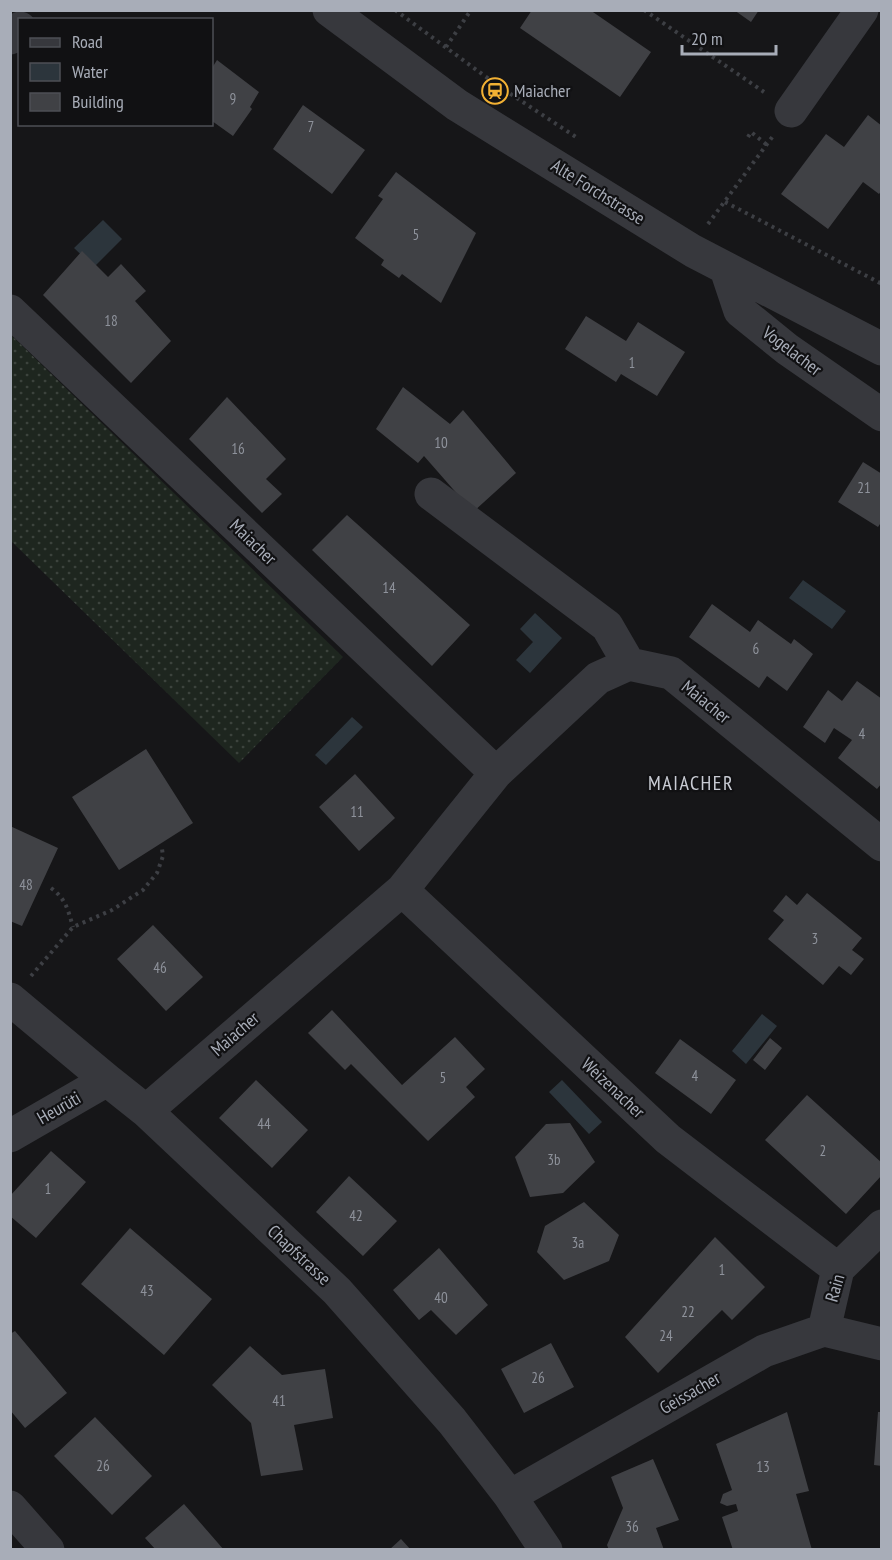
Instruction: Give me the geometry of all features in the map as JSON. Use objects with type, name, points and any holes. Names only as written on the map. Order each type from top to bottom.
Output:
[{"type":"street","name":"Alte Forchstrasse","points":[[329,10],[457,105],[693,251],[882,349]]},
{"type":"street","points":[[791,111],[862,10]]},
{"type":"street","name":"Vogelacher","points":[[726,268],[740,311],[787,349],[882,415]]},
{"type":"street","name":"Maiacher","points":[[10,311],[496,773]]},
{"type":"street","points":[[431,494],[607,626],[629,664]]},
{"type":"street","name":"Maiacher","points":[[146,1111],[402,890],[496,773],[598,678],[629,664],[671,673],[882,845]]},
{"type":"street","name":"Weizenacher","points":[[402,890],[668,1139],[838,1269]]},
{"type":"street","name":"Chapfstrasse","points":[[11,999],[146,1111],[337,1291],[452,1421],[510,1496],[546,1550]]},
{"type":"street","name":"Heurüti","points":[[10,1136],[107,1080]]},
{"type":"street","name":"Rain","points":[[824,1330],[838,1269],[882,1226]]},
{"type":"street","points":[[824,1330],[882,1344]]},
{"type":"street","name":"Geissacher","points":[[510,1496],[764,1351],[824,1330]]},
{"type":"street","points":[[10,1507],[48,1550]]},
{"type":"path","points":[[395,10],[497,85],[580,140]]},
{"type":"path","points":[[446,47],[471,10]]},
{"type":"path","points":[[644,10],[791,111],[709,224],[700,218]]},
{"type":"path","points":[[748,137],[751,132],[767,145]]},
{"type":"path","points":[[725,202],[882,284]]},
{"type":"path","points":[[11,999],[73,927],[112,910],[143,890],[157,873],[163,856],[162,849]]},
{"type":"path","points":[[51,888],[60,895],[67,907],[73,927]]},
{"type":"shaded area","points":[[10,334],[343,657],[239,763],[11,541]]},
{"type":"water","points":[[103,220],[122,239],[94,267],[74,248]]},
{"type":"water","points":[[803,580],[846,611],[832,629],[789,598]]},
{"type":"water","points":[[535,613],[562,638],[530,673],[516,660],[533,642],[520,629]]},
{"type":"water","points":[[352,717],[363,727],[326,765],[315,755]]},
{"type":"water","points":[[762,1014],[777,1026],[746,1064],[732,1051]]},
{"type":"water","points":[[562,1080],[602,1122],[589,1134],[549,1092]]},
{"type":"building","points":[[532,10],[590,10],[651,52],[620,97],[520,28]]},
{"type":"building","points":[[734,10],[759,10],[751,22]]},
{"type":"building","points":[[217,60],[259,92],[250,107],[252,109],[233,136],[213,122],[213,66]]},
{"type":"building","points":[[303,105],[365,150],[332,194],[273,149]]},
{"type":"building","points":[[868,115],[882,126],[882,190],[879,194],[863,182],[828,229],[781,194],[826,134],[844,147]]},
{"type":"building","points":[[396,172],[476,233],[441,303],[402,274],[399,278],[381,265],[384,260],[355,238],[383,199],[378,196]]},
{"type":"building","points":[[82,251],[108,277],[121,264],[146,291],[135,301],[171,341],[131,383],[43,295]]},
{"type":"building","points":[[586,316],[626,341],[638,322],[685,352],[657,396],[621,374],[616,382],[565,349]]},
{"type":"building","points":[[403,387],[450,424],[463,410],[516,473],[473,512],[424,456],[418,463],[376,429]]},
{"type":"building","points":[[227,397],[286,459],[266,479],[282,494],[262,513],[189,439]]},
{"type":"building","points":[[863,462],[882,474],[882,521],[878,527],[838,502]]},
{"type":"building","points":[[347,515],[470,625],[432,666],[312,550]]},
{"type":"building","points":[[712,604],[750,632],[758,620],[791,644],[794,639],[813,654],[787,691],[767,676],[759,688],[689,637]]},
{"type":"building","points":[[857,681],[882,699],[882,783],[877,789],[838,758],[852,740],[834,728],[825,743],[803,727],[828,690],[842,701]]},
{"type":"building","points":[[146,749],[193,823],[119,870],[72,797]]},
{"type":"building","points":[[355,774],[395,818],[359,851],[319,807]]},
{"type":"building","points":[[10,826],[58,848],[22,926],[10,921]]},
{"type":"building","points":[[807,893],[862,938],[852,950],[864,959],[851,975],[839,966],[823,985],[768,939],[784,920],[773,911],[786,895],[797,905]]},
{"type":"building","points":[[153,925],[203,977],[166,1011],[117,959]]},
{"type":"building","points":[[332,1010],[402,1085],[455,1037],[485,1069],[466,1087],[475,1097],[428,1141],[351,1064],[345,1070],[308,1033]]},
{"type":"building","points":[[770,1038],[782,1048],[765,1070],[753,1060]]},
{"type":"building","points":[[680,1039],[736,1080],[711,1114],[655,1073]]},
{"type":"building","points":[[256,1080],[308,1130],[272,1168],[219,1118]]},
{"type":"building","points":[[807,1095],[882,1163],[882,1175],[846,1214],[765,1140]]},
{"type":"building","points":[[570,1123],[595,1162],[563,1193],[530,1197],[515,1157],[546,1124]]},
{"type":"building","points":[[51,1151],[86,1182],[36,1238],[10,1216],[10,1196]]},
{"type":"building","points":[[349,1176],[397,1221],[363,1256],[316,1212]]},
{"type":"building","points":[[584,1202],[619,1235],[609,1261],[564,1280],[537,1252],[545,1226]]},
{"type":"building","points":[[130,1228],[212,1299],[164,1355],[81,1284]]},
{"type":"building","points":[[715,1237],[765,1287],[732,1320],[722,1310],[658,1373],[625,1337]]},
{"type":"building","points":[[439,1248],[488,1305],[456,1335],[431,1310],[419,1320],[393,1290]]},
{"type":"building","points":[[15,1331],[67,1393],[25,1428],[10,1410],[10,1334]]},
{"type":"building","points":[[551,1343],[574,1387],[524,1413],[501,1369]]},
{"type":"building","points":[[250,1346],[282,1375],[325,1369],[333,1418],[294,1425],[303,1470],[261,1476],[251,1423],[212,1385]]},
{"type":"building","points":[[787,1412],[809,1491],[796,1494],[812,1550],[733,1550],[722,1517],[738,1511],[736,1504],[727,1506],[720,1503],[723,1494],[732,1490],[716,1444]]},
{"type":"building","points":[[878,1412],[882,1412],[882,1466],[874,1465]]},
{"type":"building","points":[[95,1417],[152,1476],[112,1515],[54,1456]]},
{"type":"building","points":[[653,1459],[679,1520],[656,1528],[664,1550],[609,1550],[607,1545],[623,1508],[611,1477]]},
{"type":"building","points":[[184,1504],[224,1550],[156,1550],[145,1538]]},
{"type":"building","points":[[401,1539],[411,1550],[389,1550]]},
{"type":"place","name":"Maiacher","points":[[495,91]]},
{"type":"district","name":"MAIACHER","points":[[691,783]]}]
